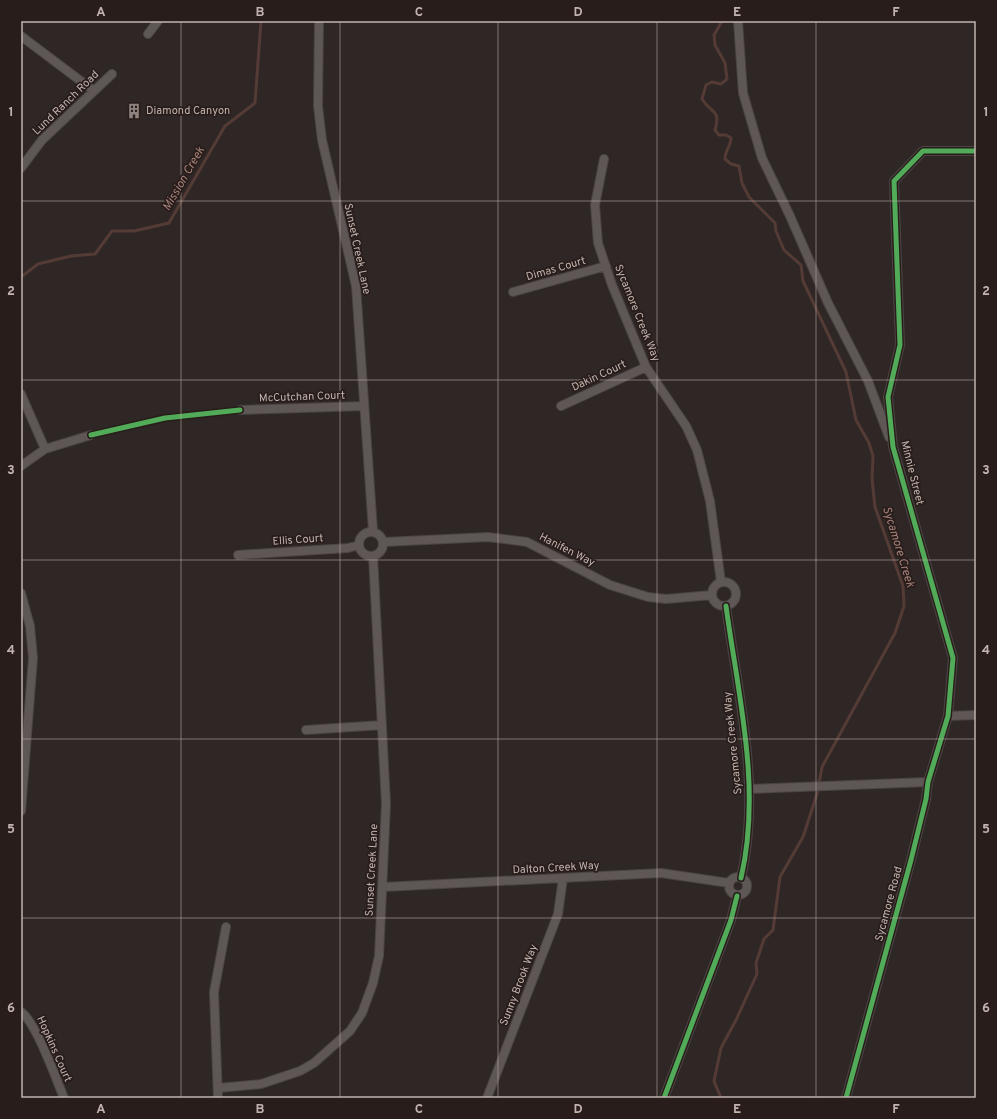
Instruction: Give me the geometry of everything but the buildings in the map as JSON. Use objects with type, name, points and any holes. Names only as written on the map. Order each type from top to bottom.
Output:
[{"type":"street","points":[[148,34],[158,21]]},
{"type":"street","name":"Sunset Creek Lane","points":[[319,21],[318,106],[322,140],[356,286],[373,531]]},
{"type":"street","points":[[738,21],[743,93],[762,158],[790,216],[828,303],[868,381],[893,447]]},
{"type":"street","points":[[21,36],[94,91]]},
{"type":"street","name":"Lund Ranch Road","points":[[21,168],[42,140],[112,74]]},
{"type":"street","name":"Minnie Street","points":[[948,716],[952,658],[893,447],[888,397],[900,345],[894,181],[923,151],[976,151]]},
{"type":"street","name":"Sycamore Creek Way","points":[[604,159],[595,205],[598,243],[626,323],[646,367],[686,426],[697,450],[710,501],[721,582]]},
{"type":"street","name":"Dimas Court","points":[[513,292],[606,266]]},
{"type":"street","name":"Dakin Court","points":[[561,406],[646,367]]},
{"type":"street","points":[[21,394],[46,449]]},
{"type":"street","name":"McCutchan Court","points":[[240,410],[364,406]]},
{"type":"street","points":[[21,466],[46,449],[91,435]]},
{"type":"street","points":[[373,531],[380,535],[384,542],[382,550],[373,556],[364,554],[359,545],[362,536],[373,531]]},
{"type":"street","name":"Hanifen Way","points":[[384,542],[488,537],[527,542],[610,584],[648,598],[666,600],[712,595]]},
{"type":"street","name":"Ellis Court","points":[[238,555],[348,548],[359,545]]},
{"type":"street","name":"Sunset Creek Lane","points":[[218,1088],[261,1084],[300,1070],[314,1062],[334,1047],[350,1031],[362,1013],[373,983],[380,956],[386,804],[373,556]]},
{"type":"street","points":[[721,582],[731,583],[737,592],[733,604],[726,606],[717,604],[712,595],[715,586],[721,582]]},
{"type":"street","points":[[21,593],[30,626],[33,658],[21,811]]},
{"type":"street","name":"Sycamore Creek Way","points":[[726,606],[742,716],[749,789],[748,846],[741,878]]},
{"type":"street","points":[[948,716],[976,715]]},
{"type":"street","name":"Sycamore Road","points":[[846,1098],[913,852],[926,799],[928,782],[948,716]]},
{"type":"street","points":[[306,730],[382,725]]},
{"type":"street","points":[[749,789],[928,782]]},
{"type":"street","name":"Dalton Creek Way","points":[[383,887],[661,873],[729,883]]},
{"type":"street","name":"Sunny Brook Way","points":[[487,1098],[558,914],[563,878]]},
{"type":"street","points":[[734,878],[741,878],[747,883],[747,889],[744,893],[737,896],[730,892],[729,883],[734,878]]},
{"type":"street","points":[[664,1098],[731,920],[737,896]]},
{"type":"street","points":[[218,1098],[214,992],[226,927]]},
{"type":"street","name":"Hopkins Court","points":[[21,1012],[26,1015],[44,1050],[64,1098]]},
{"type":"waterway","name":"Mission Creek","points":[[21,277],[38,264],[71,256],[95,254],[112,231],[134,231],[169,223],[225,126],[255,103],[261,21]]},
{"type":"waterway","name":"Sycamore Creek","points":[[721,1098],[714,1081],[721,1048],[736,1020],[757,974],[756,963],[764,939],[773,930],[780,877],[803,837],[817,794],[822,767],[895,633],[904,606],[903,586],[875,507],[872,479],[873,456],[869,443],[856,420],[846,372],[803,281],[801,265],[784,250],[776,231],[775,223],[749,197],[742,183],[739,166],[731,164],[725,159],[731,138],[726,135],[719,135],[715,130],[717,123],[716,115],[702,99],[706,85],[712,82],[721,84],[727,79],[725,63],[715,45],[714,35],[722,21]]},
{"type":"cycle path","points":[[846,1098],[911,860],[926,799],[928,782],[948,716],[953,658],[893,447],[888,397],[900,345],[894,181],[923,151],[976,151]]},
{"type":"cycle path","points":[[91,435],[165,418],[240,410]]},
{"type":"cycle path","points":[[726,606],[742,707],[749,776],[747,844],[741,878]]},
{"type":"cycle path","points":[[664,1098],[731,920],[737,896]]},
{"type":"place","name":"Diamond Canyon","points":[[134,111]]}]
